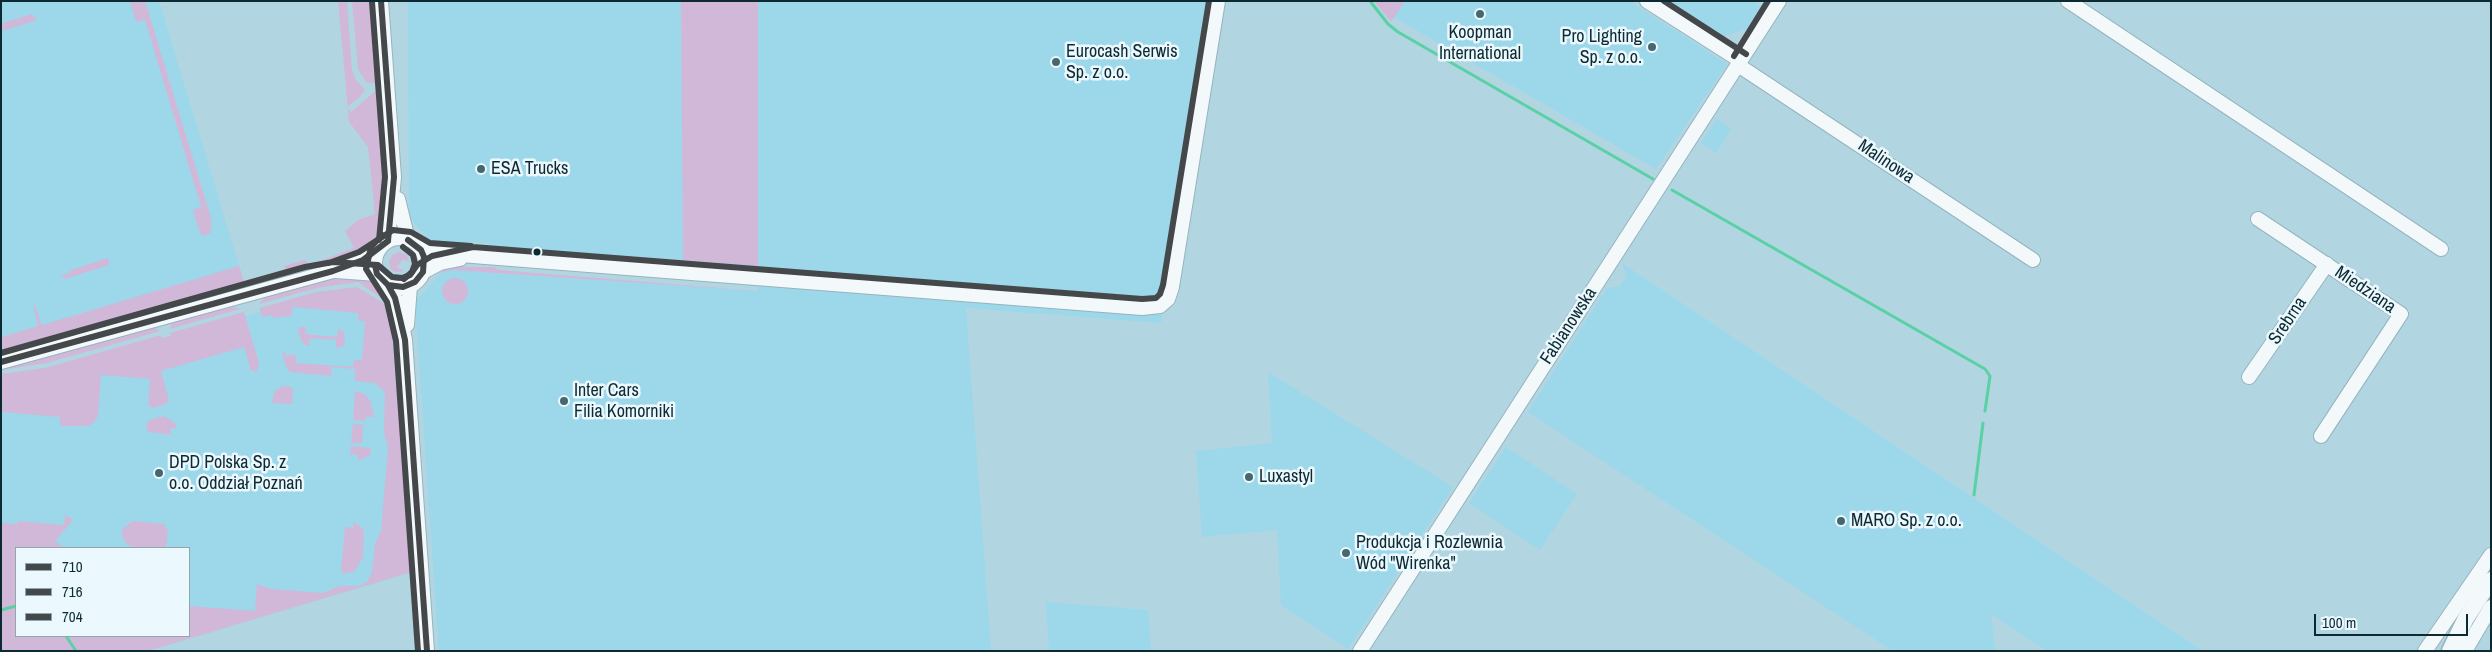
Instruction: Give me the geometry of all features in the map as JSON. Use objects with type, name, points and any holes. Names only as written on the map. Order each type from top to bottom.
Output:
[{"type":"main road","points":[[2439,651],[2466,618],[2491,580]]},
{"type":"main road","points":[[2450,651],[2466,618]]},
{"type":"street","points":[[381,1],[394,177],[408,240]]},
{"type":"street","points":[[421,250],[473,256],[1142,308],[1165,303],[1172,287],[1218,1]]},
{"type":"street","name":"Malinowa","points":[[1648,1],[2033,260]]},
{"type":"street","name":"Fabianowska","points":[[1360,651],[1779,1]]},
{"type":"street","points":[[2068,1],[2441,249]]},
{"type":"street","points":[[394,177],[384,245],[375,261],[378,274],[388,285],[396,302],[405,340],[427,651]]},
{"type":"street","name":"Miedziana","points":[[2258,219],[2401,314],[2321,436]]},
{"type":"street","points":[[1,362],[333,270],[363,260],[384,245],[400,238],[408,240],[421,250],[424,257],[423,272]]},
{"type":"street","points":[[405,340],[410,286],[423,272],[440,263],[473,256]]},
{"type":"street","name":"Srebrna","points":[[2249,377],[2327,264]]},
{"type":"street","points":[[333,270],[378,274]]},
{"type":"street","points":[[388,285],[396,287],[410,286]]},
{"type":"street","points":[[2425,651],[2491,555]]},
{"type":"street","points":[[2465,651],[2491,607]]},
{"type":"shaded area","points":[[1,1],[159,1],[244,282],[1,350]]},
{"type":"shaded area","points":[[130,1],[145,1],[211,218],[211,232],[205,236],[200,233],[193,210],[201,207],[145,20],[136,22]]},
{"type":"shaded area","points":[[338,1],[347,1],[352,70],[356,80],[365,90],[348,107]]},
{"type":"shaded area","points":[[352,1],[375,1],[381,77],[376,84],[366,82],[358,69]]},
{"type":"shaded area","points":[[408,1],[681,1],[683,260],[494,247],[488,243],[470,242],[466,245],[431,243],[409,216]]},
{"type":"shaded area","points":[[681,1],[758,1],[758,266],[683,260]]},
{"type":"shaded area","points":[[758,1],[1211,1],[1161,323],[966,308],[991,651],[439,651],[415,302],[441,273],[453,270],[758,291]]},
{"type":"shaded area","points":[[1374,1],[1405,1],[1391,22]]},
{"type":"shaded area","points":[[1405,1],[1629,1],[1727,64],[1656,169],[1394,17]]},
{"type":"shaded area","points":[[1665,1],[1752,1],[1762,8],[1749,28],[1721,37]]},
{"type":"shaded area","points":[[32,14],[37,20],[3,31],[1,24]]},
{"type":"shaded area","points":[[374,92],[380,93],[382,97],[387,164],[381,165],[382,172],[388,172],[382,234],[366,252],[344,261],[286,273],[284,266],[305,260],[309,265],[354,248],[345,231],[358,220],[375,214],[368,147],[349,122],[348,108],[351,112]]},
{"type":"shaded area","points":[[1717,119],[1731,129],[1716,153],[1701,143]]},
{"type":"shaded area","points":[[399,252],[407,255],[409,262],[403,259],[397,267],[404,271],[396,272],[391,270],[389,262],[392,255]]},
{"type":"shaded area","points":[[108,258],[109,265],[65,279],[60,276],[70,273],[71,270]]},
{"type":"shaded area","points":[[1622,263],[2200,649],[2199,651],[2047,651],[1991,614],[1995,651],[1893,651],[1528,412],[1607,288],[1620,286],[1627,276]]},
{"type":"shaded area","points":[[239,266],[244,282],[1,350],[1,337],[38,326],[33,305],[42,325]]},
{"type":"shaded area","points":[[460,267],[494,267],[499,270],[758,291],[453,270],[441,273]]},
{"type":"shaded area","points":[[340,276],[370,279],[390,299],[382,299],[358,282],[317,288],[259,304],[265,296]]},
{"type":"shaded area","points":[[455,278],[464,282],[468,291],[464,300],[455,304],[446,300],[442,291],[446,282]]},
{"type":"shaded area","points":[[357,287],[390,307],[396,385],[404,414],[415,571],[148,651],[1,651],[1,523],[18,524],[18,521],[64,525],[65,515],[73,520],[55,541],[63,547],[15,547],[15,637],[190,637],[190,606],[255,611],[257,584],[271,589],[323,593],[340,586],[360,586],[368,581],[372,572],[375,543],[381,531],[388,448],[384,432],[385,392],[375,383],[355,381],[355,369],[332,367],[331,376],[290,372],[287,369],[282,353],[285,352],[286,356],[293,354],[296,356],[296,363],[353,367],[354,360],[362,360],[365,321],[358,321],[358,313],[293,307],[291,316],[273,318],[272,315],[263,317],[260,312],[260,308],[316,292]]},
{"type":"shaded area","points":[[345,295],[384,321],[403,575],[148,651],[190,637],[190,547],[15,547],[1,576],[1,385],[305,299]]},
{"type":"shaded area","points":[[228,305],[240,309],[170,329],[172,322]]},
{"type":"shaded area","points":[[244,312],[259,363],[256,374],[254,370],[251,371],[244,347],[161,371],[169,400],[166,404],[152,408],[148,404],[150,379],[101,375],[98,416],[88,426],[60,426],[60,417],[2,412],[1,374],[45,368],[161,335],[162,338],[171,336],[170,333]]},
{"type":"shaded area","points":[[153,326],[160,331],[47,363],[1,370],[1,367]]},
{"type":"shaded area","points":[[300,327],[306,327],[306,334],[337,337],[338,329],[344,332],[345,343],[342,347],[336,348],[336,340],[310,338],[309,346],[305,345],[300,338],[298,330]]},
{"type":"shaded area","points":[[1268,372],[1453,487],[1348,649],[1281,605],[1277,530],[1202,537],[1196,451],[1272,443]]},
{"type":"shaded area","points":[[282,386],[293,389],[292,404],[272,403],[274,392]]},
{"type":"shaded area","points":[[355,391],[364,394],[370,400],[374,417],[366,417],[365,421],[353,420]]},
{"type":"shaded area","points":[[164,416],[176,424],[176,428],[171,428],[171,435],[148,432],[146,426],[149,420]]},
{"type":"shaded area","points":[[353,424],[363,425],[362,443],[351,443]]},
{"type":"shaded area","points":[[351,446],[371,448],[370,455],[358,461],[358,455],[350,454]]},
{"type":"shaded area","points":[[1506,447],[1577,494],[1540,550],[1469,503]]},
{"type":"shaded area","points":[[133,521],[165,524],[165,528],[168,529],[166,547],[132,547],[126,543],[122,536],[123,528]]},
{"type":"shaded area","points":[[353,522],[364,531],[363,557],[355,571],[344,574],[341,570],[345,527],[353,528]]},
{"type":"shaded area","points":[[1046,602],[1148,610],[1151,651],[1049,651]]},
{"type":"waterway","points":[[1370,1],[1388,24],[1398,32],[1653,179]]},
{"type":"waterway","points":[[1672,190],[1985,369],[1990,376],[1985,411]]},
{"type":"waterway","points":[[1974,495],[1983,423]]},
{"type":"waterway","points":[[1,610],[15,606]]},
{"type":"waterway","points":[[67,637],[76,651]]},
{"type":"transit line","name":"710","points":[[381,1],[394,177],[388,241]]},
{"type":"transit line","name":"704","points":[[1,353],[305,267],[333,262],[378,265],[392,277],[402,278],[410,275],[417,265],[432,256],[473,247],[1142,299],[1156,298],[1160,294],[1163,285],[1209,1]]},
{"type":"transit line","name":"704","points":[[1664,1],[1746,54]]},
{"type":"transit line","name":"704","points":[[1734,56],[1768,1]]},
{"type":"transit line","name":"716","points":[[372,2],[385,177],[379,240]]},
{"type":"transit line","name":"704","points":[[329,263],[359,252],[393,230],[411,232],[430,243],[471,246]]},
{"type":"transit line","name":"716","points":[[382,235],[371,247],[366,269],[387,302],[396,341],[418,651]]},
{"type":"transit line","name":"710","points":[[375,265],[377,274],[388,285],[403,287],[415,282],[423,272],[424,257],[421,250],[408,240]]},
{"type":"transit line","name":"710","points":[[1,362],[333,271],[363,260],[388,241]]},
{"type":"transit line","name":"716","points":[[403,247],[413,255],[415,264],[412,272],[404,279]]},
{"type":"transit line","name":"710","points":[[377,274],[388,285],[395,298],[405,340],[427,651]]},
{"type":"place","name":"Koopman International","points":[[1480,14]]},
{"type":"place","name":"Pro Lighting Sp. z o.o.","points":[[1652,47]]},
{"type":"place","name":"Eurocash Serwis Sp. z o.o.","points":[[1056,62]]},
{"type":"place","name":"ESA Trucks","points":[[481,169]]},
{"type":"place","name":"Inter Cars Filia Komorniki","points":[[564,401]]},
{"type":"place","name":"DPD Polska Sp. z o.o. Oddział Poznań","points":[[159,473]]},
{"type":"place","name":"Luxastyl","points":[[1249,477]]},
{"type":"place","name":"MARO Sp. z o.o.","points":[[1841,521]]},
{"type":"place","name":"Produkcja i Rozlewnia Wód \"Wirenka\"","points":[[1346,553]]}]
